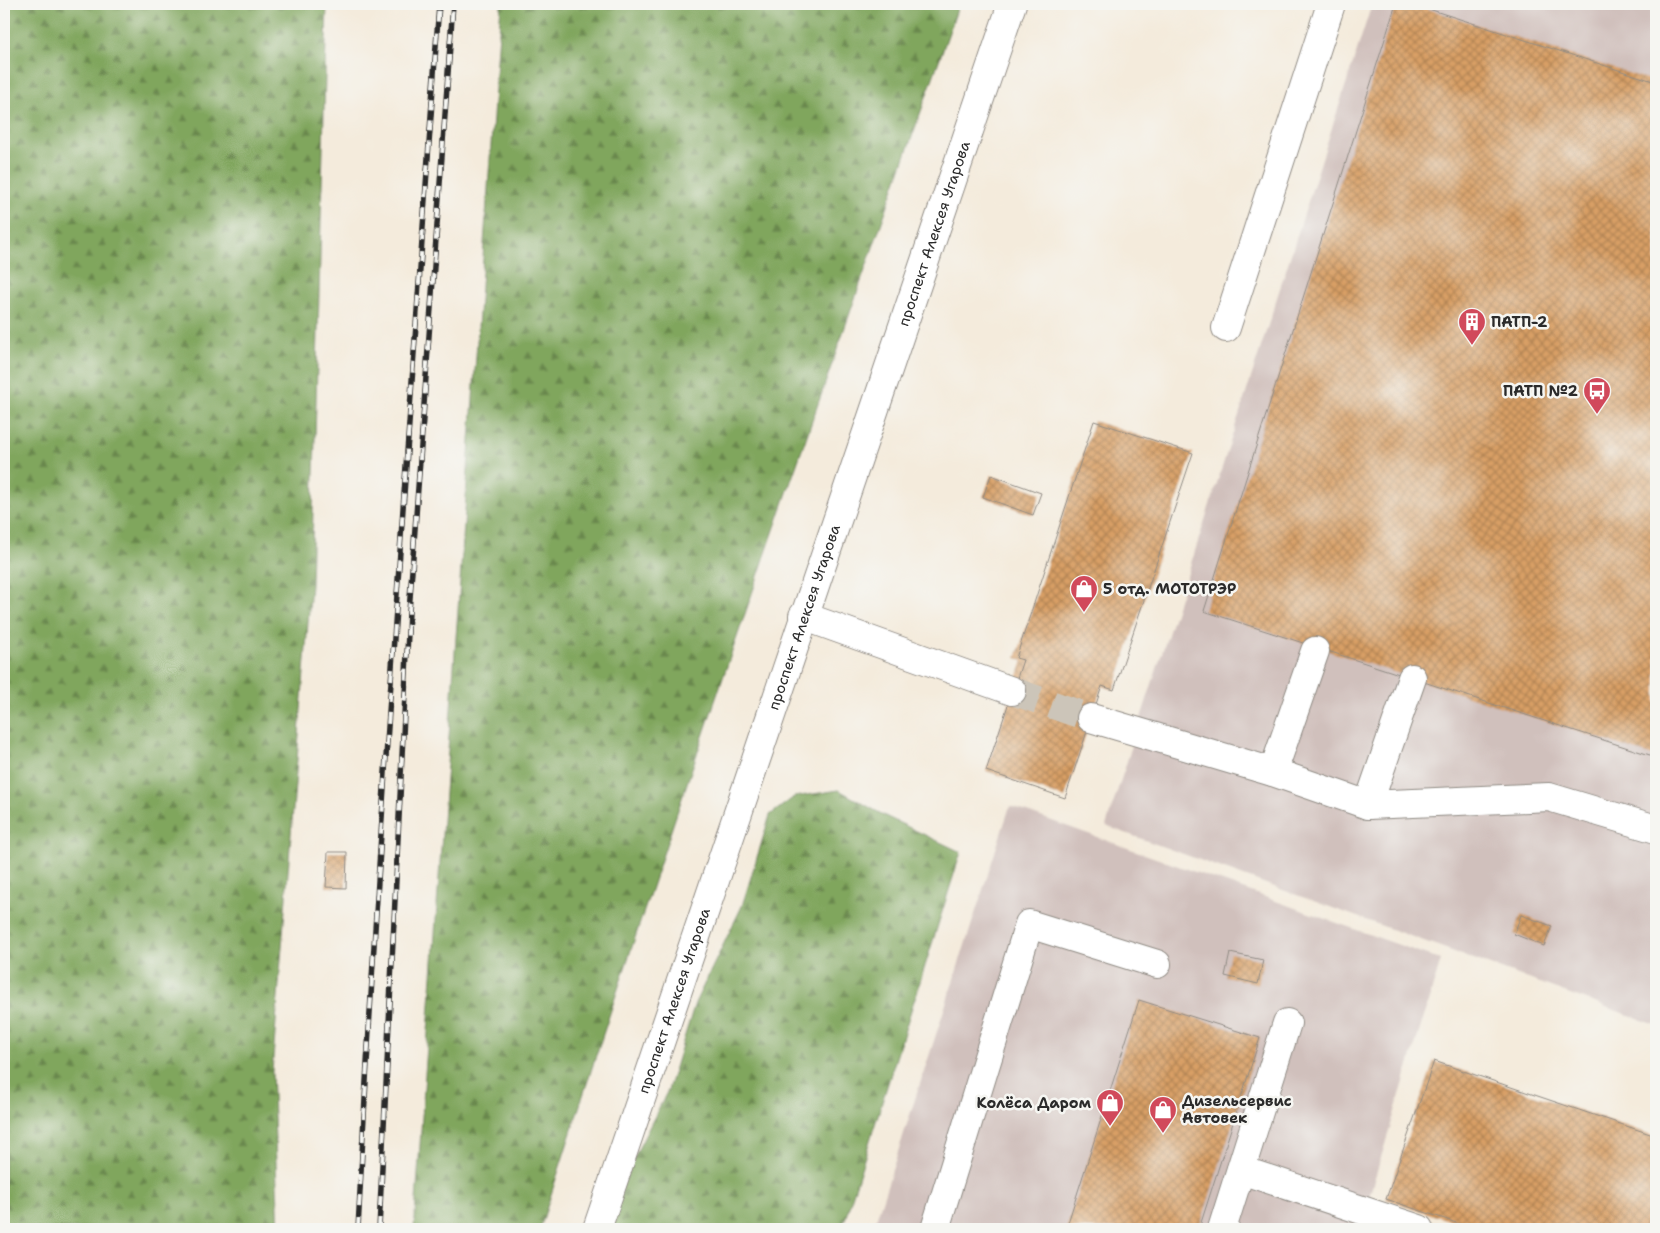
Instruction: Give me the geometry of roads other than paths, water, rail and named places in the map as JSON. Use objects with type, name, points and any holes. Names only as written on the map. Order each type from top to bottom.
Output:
[{"type":"street","name":"проспект Алексея Угарова","points":[[596,1229],[1012,4]]},
{"type":"street","points":[[1226,328],[1331,4]]},
{"type":"street","points":[[803,616],[1012,691]]},
{"type":"street","points":[[1274,772],[1315,651]]},
{"type":"street","points":[[1368,805],[1412,678]]},
{"type":"street","points":[[1091,718],[1274,772],[1368,805],[1549,796],[1656,829]]},
{"type":"street","points":[[940,1228],[1030,924],[1157,964]]},
{"type":"street","points":[[1222,1229],[1287,1023]]},
{"type":"street","points":[[1241,1170],[1418,1229]]},
{"type":"tunnel","points":[[1012,691],[1091,718]]},
{"type":"railway","points":[[358,1229],[385,769],[439,4]]},
{"type":"railway","points":[[379,1229],[409,612],[453,4]]},
{"type":"place","name":"ПАТП-2","points":[[1472,346]]},
{"type":"place","name":"ПАТП №2","points":[[1597,415]]},
{"type":"place","name":"5 отд. МОТОТРЭР","points":[[1084,613]]},
{"type":"place","name":"Колёса Даром","points":[[1110,1127]]},
{"type":"place","name":"Дизельсервис Автовек","points":[[1163,1134]]}]
